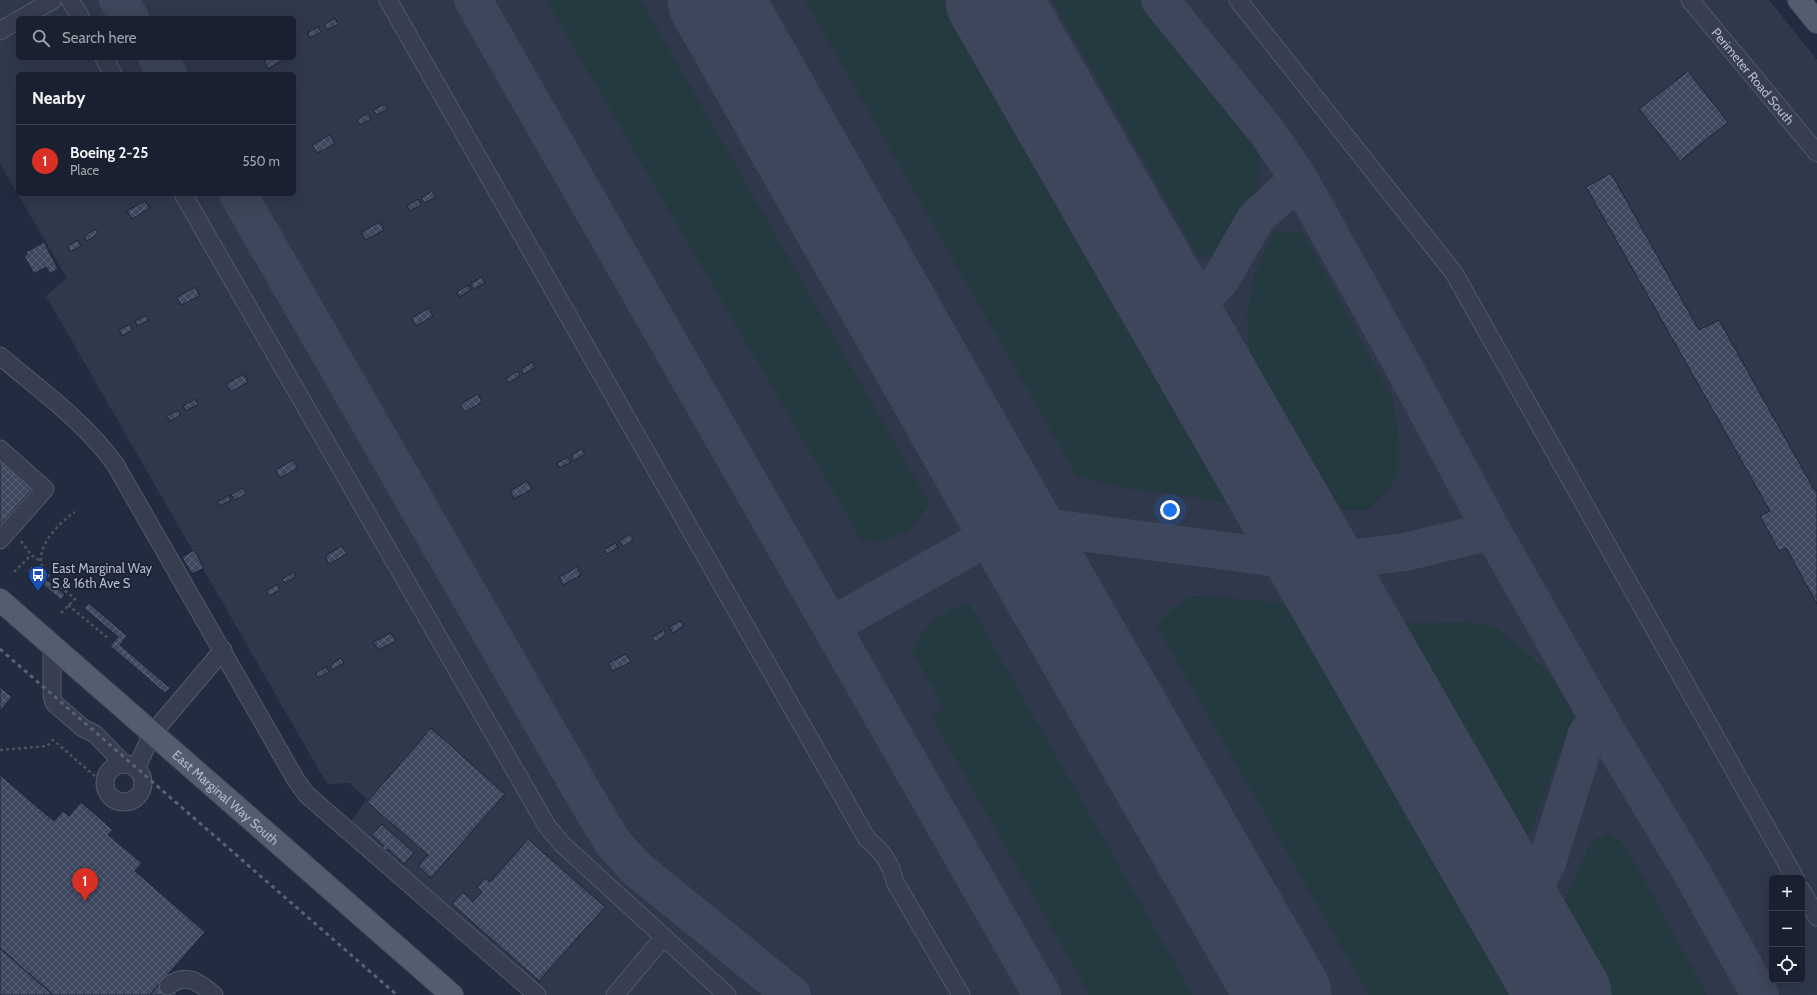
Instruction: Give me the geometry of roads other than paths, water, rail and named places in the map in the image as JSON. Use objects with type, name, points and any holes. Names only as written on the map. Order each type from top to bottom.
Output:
[{"type":"main road","points":[[1799,0],[1817,22]]},
{"type":"main road","name":"East Marginal Way South","points":[[0,600],[452,995]]},
{"type":"lane","points":[[25,16],[53,0]]},
{"type":"lane","points":[[70,0],[80,16]]},
{"type":"lane","points":[[388,0],[867,839],[881,850],[892,868],[895,882],[961,995]]},
{"type":"lane","points":[[1238,0],[1454,273],[1793,875]]},
{"type":"lane","name":"Perimeter Road South","points":[[1690,0],[1817,153]]},
{"type":"lane","points":[[0,31],[16,21]]},
{"type":"lane","points":[[105,60],[112,72]]},
{"type":"lane","points":[[184,196],[547,826],[562,844],[727,995]]},
{"type":"lane","points":[[0,356],[100,443],[115,464],[296,780],[306,794],[537,995]]},
{"type":"lane","points":[[0,448],[45,490],[0,540]]},
{"type":"lane","points":[[52,646],[52,696],[54,703],[83,728],[95,734],[130,767],[142,780],[143,785],[138,796],[128,802],[122,802],[111,797],[107,792],[105,780],[112,768],[130,767]]},
{"type":"lane","points":[[130,767],[152,734],[222,650]]},
{"type":"lane","points":[[1805,896],[1817,917]]},
{"type":"lane","points":[[616,995],[663,938]]},
{"type":"lane","points":[[168,986],[174,981],[182,978],[192,980],[203,986],[214,995]]},
{"type":"railway","points":[[0,649],[397,995]]},
{"type":"place","name":"East Marginal Way S & 16th Ave S","points":[[38,592]]},
{"type":"place","name":"Boeing 2-25","points":[[85,901]]}]
